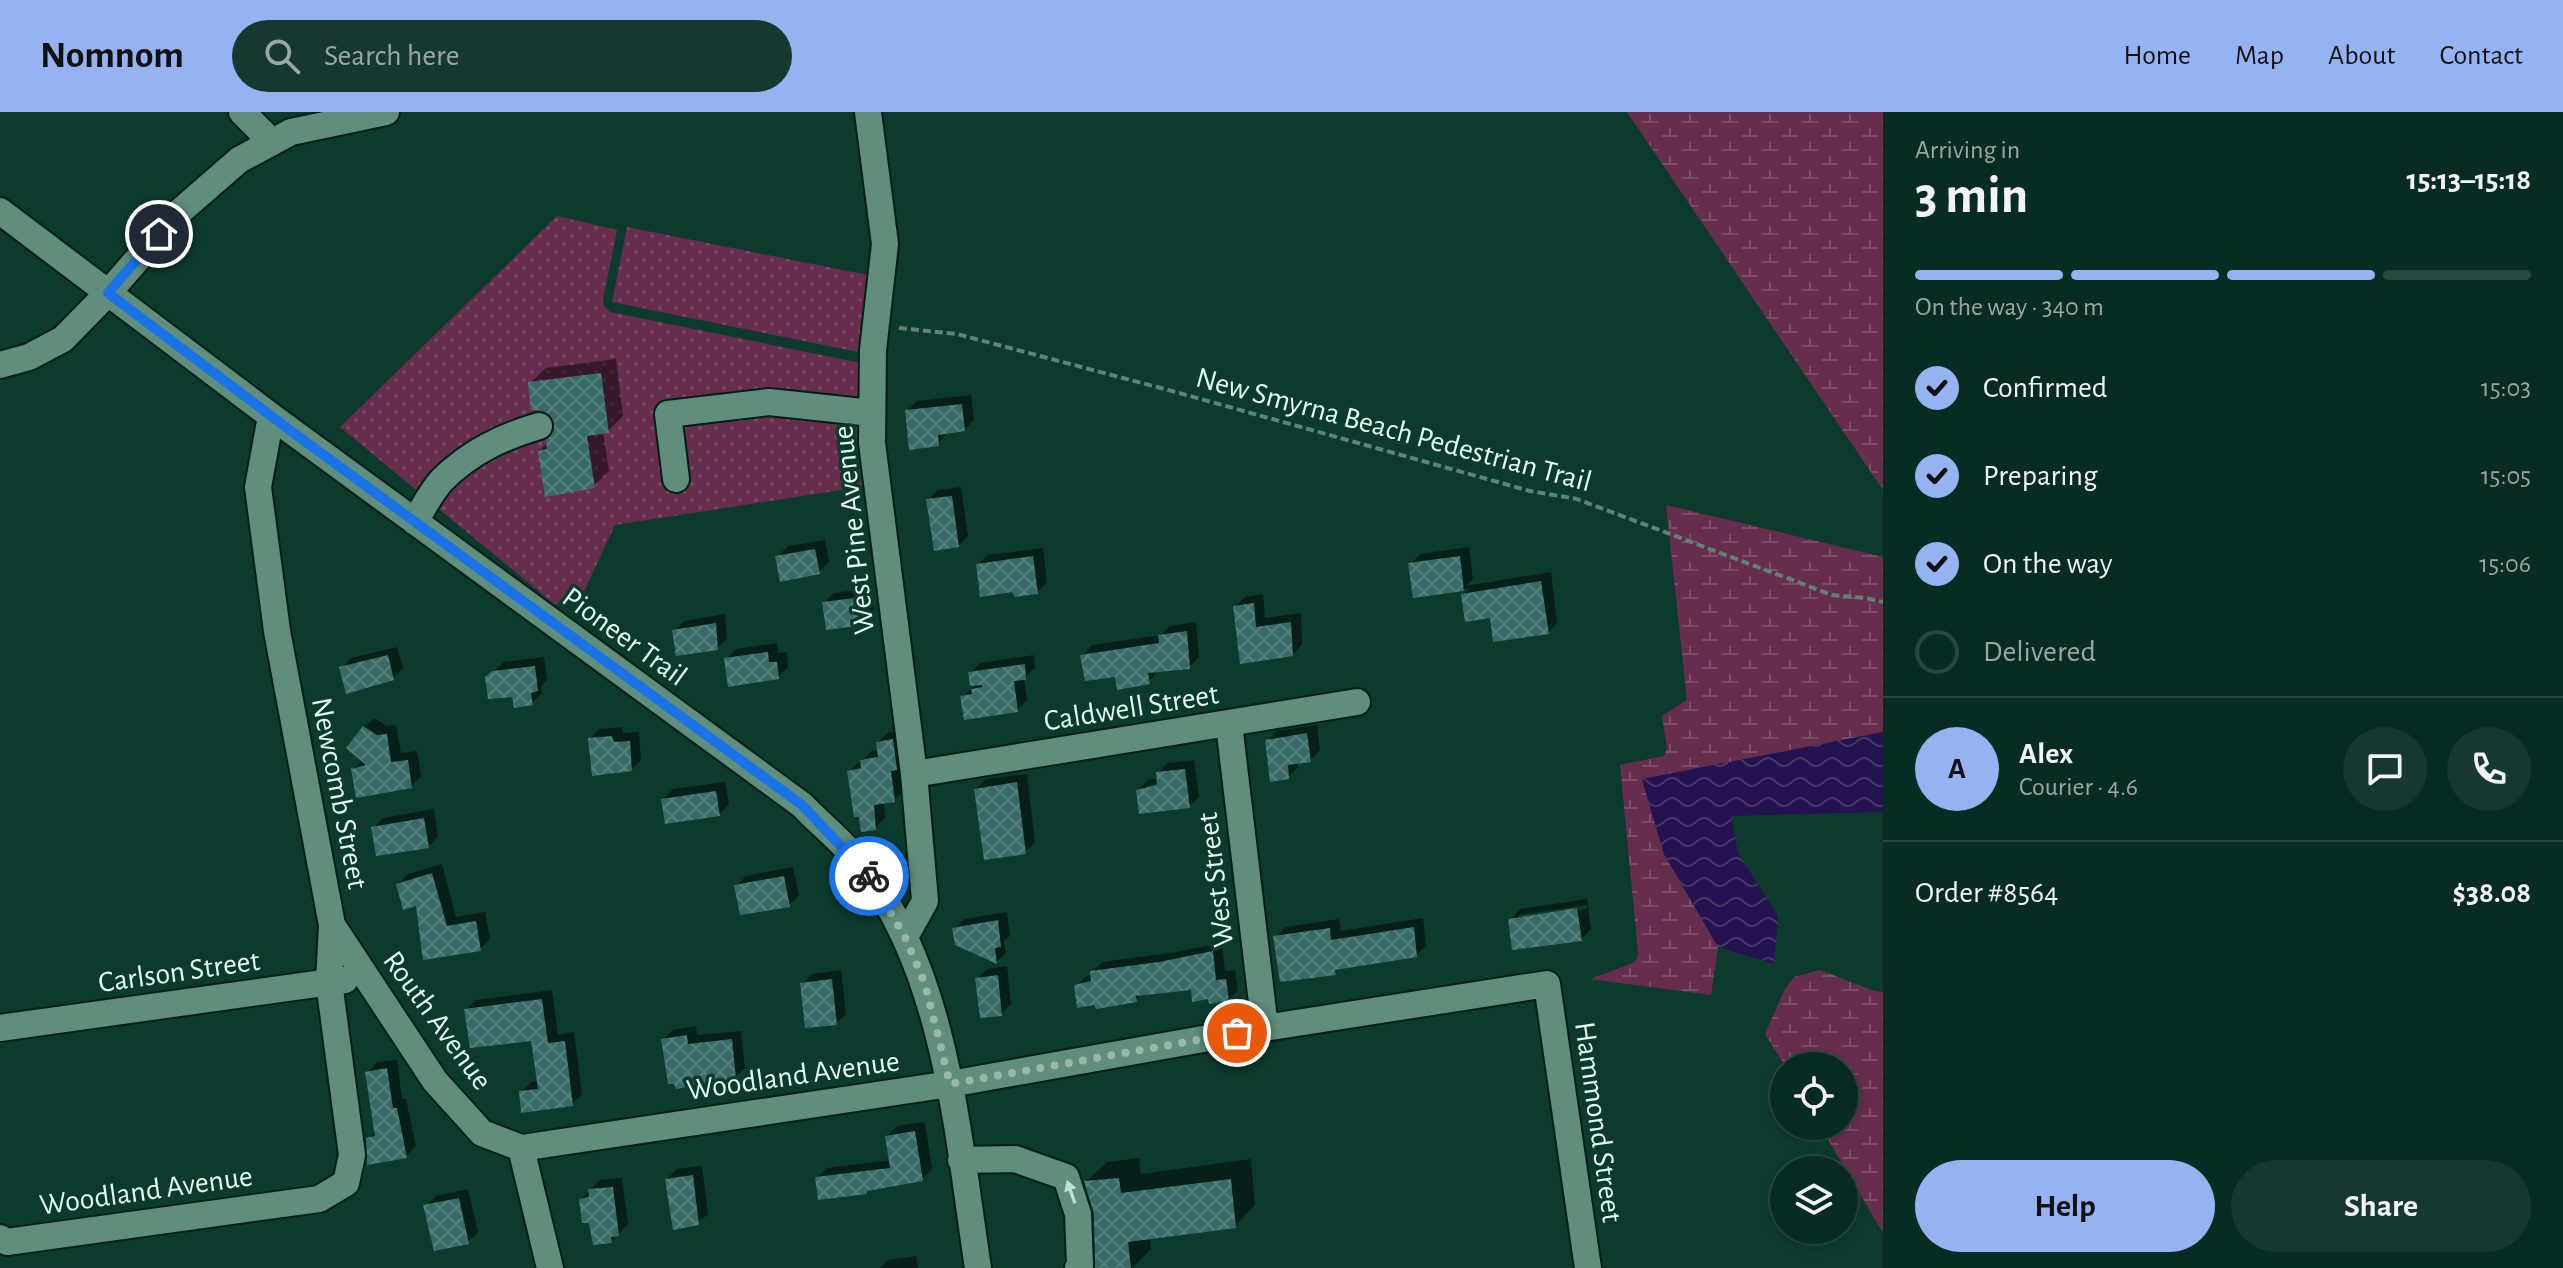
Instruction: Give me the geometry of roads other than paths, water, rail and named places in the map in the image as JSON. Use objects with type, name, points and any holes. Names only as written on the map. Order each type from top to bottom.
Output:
[{"type":"street","points":[[242,112],[272,142]]},
{"type":"street","points":[[0,365],[29,357],[63,339],[177,214],[239,160],[291,132],[386,112]]},
{"type":"street","name":"West Pine Avenue","points":[[868,112],[885,244],[873,350],[872,443],[914,774],[925,901],[905,937]]},
{"type":"street","name":"Pioneer Trail","points":[[0,211],[271,416],[802,805],[866,870],[905,937],[925,984],[950,1084],[978,1268]]},
{"type":"street","points":[[676,479],[668,414],[769,402],[872,413]]},
{"type":"street","name":"Newcomb Street","points":[[271,416],[258,487],[277,631],[332,925],[329,982],[352,1155],[346,1183]]},
{"type":"street","points":[[415,522],[442,480],[500,438],[539,426]]},
{"type":"street","name":"Caldwell Street","points":[[914,774],[1357,702]]},
{"type":"street","name":"West Street","points":[[1229,724],[1265,1028]]},
{"type":"street","name":"Routh Avenue","points":[[332,925],[435,1081],[482,1133],[521,1148]]},
{"type":"street","name":"Carlson Street","points":[[0,1028],[366,977]]},
{"type":"street","name":"Woodland Avenue","points":[[521,1148],[950,1084],[1265,1028],[1547,984]]},
{"type":"street","name":"Hammond Street","points":[[1547,984],[1588,1268]]},
{"type":"street","points":[[521,1148],[550,1268]]},
{"type":"street","points":[[961,1160],[1015,1159],[1066,1177],[1078,1214],[1078,1268]]},
{"type":"street","name":"Woodland Avenue","points":[[0,1238],[7,1242],[319,1199],[346,1183]]},
{"type":"water","points":[[1883,732],[1883,812],[1731,816],[1738,853],[1778,916],[1774,964],[1718,947],[1664,854],[1642,779]]}]
